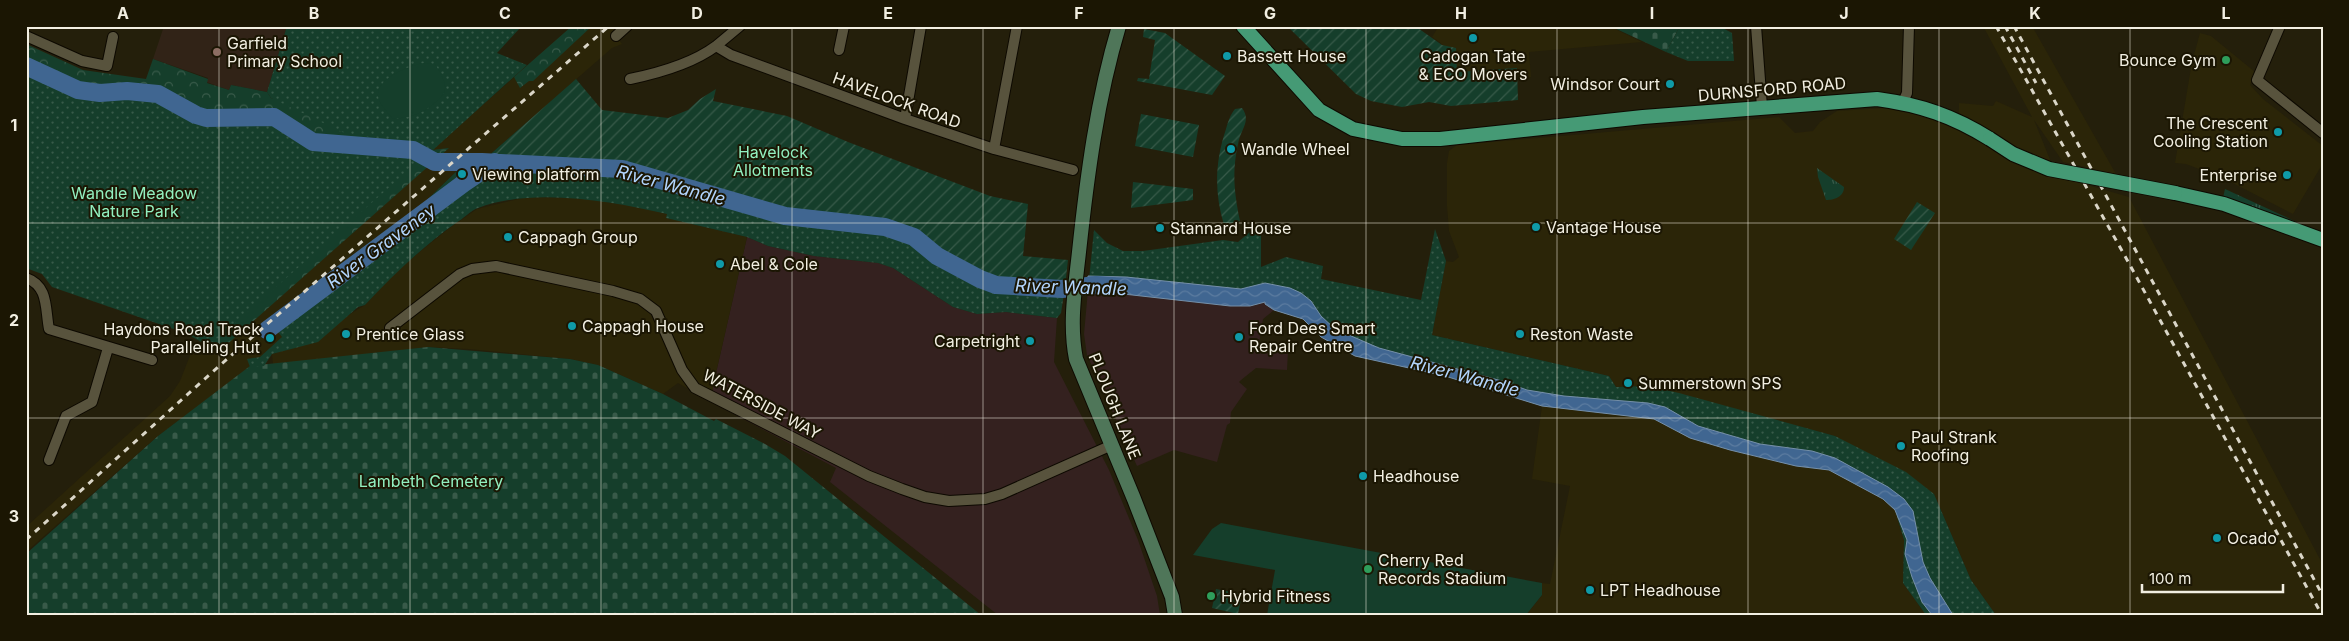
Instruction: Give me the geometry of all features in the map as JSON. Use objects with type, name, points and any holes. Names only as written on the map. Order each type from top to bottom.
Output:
[{"type":"main road","name":"PLOUGH LANE","points":[[1119,26],[1099,114],[1073,303],[1072,339],[1076,359],[1172,597],[1175,615]]},
{"type":"main road","name":"DURNSFORD ROAD","points":[[1243,26],[1319,110],[1353,129],[1402,139],[1440,139],[1762,107],[1871,99],[1904,102],[1937,111],[1970,126],[2013,154],[2049,169],[2187,195],[2224,204],[2323,240]]},
{"type":"street","points":[[616,36],[627,26]]},
{"type":"street","points":[[630,79],[658,73],[708,52],[740,26]]},
{"type":"street","points":[[839,50],[844,26]]},
{"type":"street","points":[[905,120],[921,26]]},
{"type":"street","points":[[994,149],[1017,26]]},
{"type":"street","points":[[1756,26],[1762,107]]},
{"type":"street","points":[[1904,102],[1907,93],[1909,26]]},
{"type":"street","points":[[2280,26],[2257,80],[2323,133]]},
{"type":"street","points":[[26,36],[82,61],[112,67],[113,37]]},
{"type":"street","name":"HAVELOCK ROAD","points":[[716,46],[731,55],[905,120],[994,149],[1073,170]]},
{"type":"street","name":"WATERSIDE WAY","points":[[390,328],[460,274],[472,269],[496,266],[613,291],[640,299],[656,311],[682,370],[695,388],[869,476],[925,497],[949,501],[985,499],[1002,494],[1112,445]]},
{"type":"street","points":[[26,278],[42,289],[49,329],[152,360]]},
{"type":"street","points":[[49,460],[66,416],[92,402],[108,348]]},
{"type":"shaded area","name":"Garfield Primary School","points":[[164,26],[287,26],[267,92],[231,85],[229,90],[206,82],[208,78],[153,59]]},
{"type":"shaded area","points":[[572,26],[619,26],[613,32],[622,44],[612,48],[486,158],[461,167],[403,223],[277,329],[283,337],[260,357],[248,359],[250,367],[158,436],[26,552],[26,527],[170,396],[180,381],[191,353],[200,355]]},
{"type":"shaded area","name":"Cadogan Tate & ECO Movers","points":[[1439,26],[1609,26],[1642,42],[1529,52],[1531,77],[1518,79],[1517,68],[1457,72],[1456,65],[1443,45],[1432,37]]},
{"type":"shaded area","points":[[1983,26],[2032,26],[2116,174],[2063,162],[2034,120],[2051,162],[2015,147],[1959,113],[1959,103],[1993,106],[1996,101],[2032,117]]},
{"type":"shaded area","points":[[2200,33],[2211,36],[2255,72],[2250,85],[2263,99],[2323,146],[2323,163],[2293,214],[2225,179],[2186,164],[2175,163],[2192,62]]},
{"type":"shaded area","points":[[1884,108],[1934,118],[2042,175],[2077,182],[2129,197],[2323,565],[2323,615],[1996,615],[1971,580],[1934,494],[1835,436],[1648,386],[1616,387],[1609,376],[1432,335],[1446,261],[1453,262],[1459,257],[1449,231],[1447,206],[1447,163],[1449,151],[1457,145],[1779,117],[1795,133],[1813,131],[1820,122],[1837,111]]},
{"type":"shaded area","points":[[527,197],[578,198],[634,206],[667,214],[667,218],[747,237],[713,386],[713,403],[678,383],[663,394],[598,365],[570,359],[468,349],[428,347],[273,365],[272,354],[296,347],[365,305],[396,271],[448,229],[477,209]]},
{"type":"shaded area","points":[[747,237],[768,246],[814,256],[878,263],[893,268],[953,307],[977,314],[1006,312],[1057,318],[1054,362],[1109,470],[1138,540],[1157,596],[1160,615],[998,615],[830,482],[836,468],[713,403],[713,386]]},
{"type":"shaded area","points":[[1088,290],[1230,306],[1250,306],[1265,302],[1274,310],[1263,319],[1258,349],[1288,351],[1287,370],[1256,368],[1239,382],[1247,389],[1231,412],[1230,423],[1227,425],[1217,462],[1174,450],[1137,466],[1087,355],[1084,334]]},
{"type":"shaded area","points":[[1542,406],[1654,419],[1690,438],[1796,466],[1829,470],[1851,481],[1883,499],[1895,510],[1904,540],[1903,583],[1926,615],[1526,615],[1542,595],[1542,583],[1550,584],[1570,486],[1532,479]]},
{"type":"green space","points":[[287,26],[518,26],[520,28],[497,53],[527,65],[433,150],[342,132],[271,98],[267,92]]},
{"type":"green space","points":[[572,26],[592,26],[533,81],[529,81],[520,88],[514,77]]},
{"type":"green space","points":[[1287,26],[1415,26],[1442,45],[1456,48],[1457,72],[1517,68],[1518,100],[1451,106],[1429,102],[1402,107],[1371,101],[1356,94]]},
{"type":"green space","points":[[1610,26],[1680,26],[1666,52]]},
{"type":"green space","points":[[1680,26],[1719,26],[1732,33],[1734,61],[1688,61],[1666,52]]},
{"type":"green space","points":[[1144,29],[1165,33],[1225,76],[1212,95],[1137,81],[1138,78],[1149,79],[1155,40],[1143,37]]},
{"type":"green space","name":"Wandle Meadow Nature Park","points":[[26,44],[83,70],[146,79],[153,59],[208,79],[207,83],[229,90],[231,85],[267,92],[271,98],[432,150],[449,148],[223,348],[208,342],[26,124]]},
{"type":"green space","points":[[424,63],[435,64],[442,76],[444,93],[424,111],[407,117],[393,119],[380,102],[378,96],[379,89],[388,78],[411,66]]},
{"type":"green space","name":"Wandle Meadow Nature Park","points":[[26,66],[78,90],[100,93],[127,91],[158,94],[206,118],[274,117],[313,142],[413,150],[418,162],[209,346],[185,333],[52,287],[42,274],[26,268]]},
{"type":"green space","name":"Havelock Allotments","points":[[576,79],[602,110],[668,118],[688,110],[700,99],[716,89],[713,101],[787,116],[848,142],[990,196],[1028,204],[1023,256],[1068,260],[1065,287],[990,278],[908,230],[874,221],[769,208],[737,200],[674,179],[622,167],[486,158]]},
{"type":"green space","points":[[1242,108],[1246,121],[1239,139],[1234,173],[1240,221],[1224,225],[1217,189],[1218,165],[1222,141],[1230,116],[1235,109]]},
{"type":"green space","points":[[1141,114],[1199,125],[1193,157],[1135,146]]},
{"type":"green space","points":[[486,158],[622,167],[674,179],[737,200],[769,208],[891,225],[908,230],[990,278],[1065,287],[1061,313],[1057,318],[1006,312],[977,314],[953,307],[893,268],[878,263],[814,256],[768,246],[747,237],[666,218],[667,214],[621,205],[572,198],[523,198],[500,202],[472,211],[443,232],[397,272],[365,305],[358,307],[318,342],[272,354],[264,366],[250,367],[247,359],[260,357],[282,337],[276,329],[403,223],[461,167]]},
{"type":"green space","points":[[1817,168],[1844,187],[1840,196],[1835,199],[1826,200]]},
{"type":"green space","points":[[1133,182],[1193,189],[1193,200],[1131,208]]},
{"type":"green space","points":[[2225,189],[2303,226],[2248,205],[2223,198]]},
{"type":"green space","points":[[1917,202],[1935,213],[1911,250],[1894,239]]},
{"type":"green space","points":[[1435,229],[1446,261],[1432,335],[1609,376],[1616,387],[1648,386],[1835,436],[1906,472],[1934,494],[1971,580],[1996,615],[1926,615],[1903,583],[1904,540],[1895,510],[1883,499],[1829,470],[1796,466],[1730,450],[1690,438],[1654,419],[1542,406],[1445,376],[1355,356],[1321,337],[1303,319],[1274,310],[1265,302],[1250,306],[1230,306],[1088,290],[1094,230],[1107,243],[1123,251],[1143,251],[1223,240],[1238,242],[1251,231],[1261,232],[1261,267],[1286,257],[1323,266],[1321,279],[1421,300]]},
{"type":"green space","name":"Lambeth Cemetery","points":[[428,347],[570,359],[598,365],[663,394],[714,421],[716,419],[785,456],[981,615],[26,615],[26,554],[158,436],[250,366]]},
{"type":"green space","name":"Cherry Red Records Stadium","points":[[1221,523],[1542,583],[1542,595],[1526,615],[1267,615],[1275,570],[1193,555],[1212,529]]},
{"type":"green space","points":[[1216,589],[1242,594],[1238,614],[1212,608]]},
{"type":"water","points":[[1088,276],[1126,277],[1241,289],[1265,283],[1290,288],[1301,293],[1311,301],[1321,316],[1335,329],[1379,348],[1502,381],[1527,390],[1564,396],[1648,403],[1665,407],[1698,426],[1760,444],[1812,451],[1835,458],[1888,487],[1904,499],[1913,511],[1923,562],[1930,578],[1953,615],[1932,615],[1922,602],[1905,554],[1907,540],[1895,510],[1883,499],[1829,470],[1796,466],[1730,450],[1690,438],[1654,419],[1542,406],[1445,376],[1355,356],[1321,337],[1303,319],[1274,310],[1265,302],[1250,306],[1230,306],[1088,290]]},
{"type":"waterway","name":"River Wandle","points":[[26,66],[78,90],[100,93],[127,91],[158,94],[196,115],[206,118],[274,117],[313,142],[413,150],[435,162],[482,162],[622,169],[785,216],[885,227],[914,237],[937,256],[980,279],[996,285],[1062,289],[1096,285],[1112,286]]},
{"type":"waterway","name":"River Graveney","points":[[267,330],[495,162]]},
{"type":"railway","points":[[26,540],[218,367],[609,26]]},
{"type":"railway","points":[[1996,26],[2322,615]]},
{"type":"railway","points":[[2005,26],[2036,83]]},
{"type":"railway","points":[[2014,26],[2323,596]]},
{"type":"place","name":"Cadogan Tate & ECO Movers","points":[[1473,38]]},
{"type":"place","name":"Garfield Primary School","points":[[217,52]]},
{"type":"place","name":"Bassett House","points":[[1227,56]]},
{"type":"place","name":"Bounce Gym","points":[[2226,60]]},
{"type":"place","name":"Windsor Court","points":[[1670,84]]},
{"type":"place","name":"The Crescent Cooling Station","points":[[2278,132]]},
{"type":"place","name":"Wandle Wheel","points":[[1231,149]]},
{"type":"place","name":"Viewing platform","points":[[462,174]]},
{"type":"place","name":"Enterprise","points":[[2287,175]]},
{"type":"place","name":"Vantage House","points":[[1536,227]]},
{"type":"place","name":"Stannard House","points":[[1160,228]]},
{"type":"place","name":"Cappagh Group","points":[[508,237]]},
{"type":"place","name":"Abel & Cole","points":[[720,264]]},
{"type":"place","name":"Cappagh House","points":[[572,326]]},
{"type":"place","name":"Prentice Glass","points":[[346,334]]},
{"type":"place","name":"Reston Waste","points":[[1520,334]]},
{"type":"place","name":"Ford Dees Smart Repair Centre","points":[[1239,337]]},
{"type":"place","name":"Haydons Road Track Paralleling Hut","points":[[270,338]]},
{"type":"place","name":"Carpetright","points":[[1030,341]]},
{"type":"place","name":"Summerstown SPS","points":[[1628,383]]},
{"type":"place","name":"Paul Strank Roofing","points":[[1901,446]]},
{"type":"place","name":"Headhouse","points":[[1363,476]]},
{"type":"place","name":"Ocado","points":[[2217,538]]},
{"type":"place","name":"Cherry Red Records Stadium","points":[[1368,569]]},
{"type":"place","name":"LPT Headhouse","points":[[1590,590]]},
{"type":"place","name":"Hybrid Fitness","points":[[1211,596]]}]
